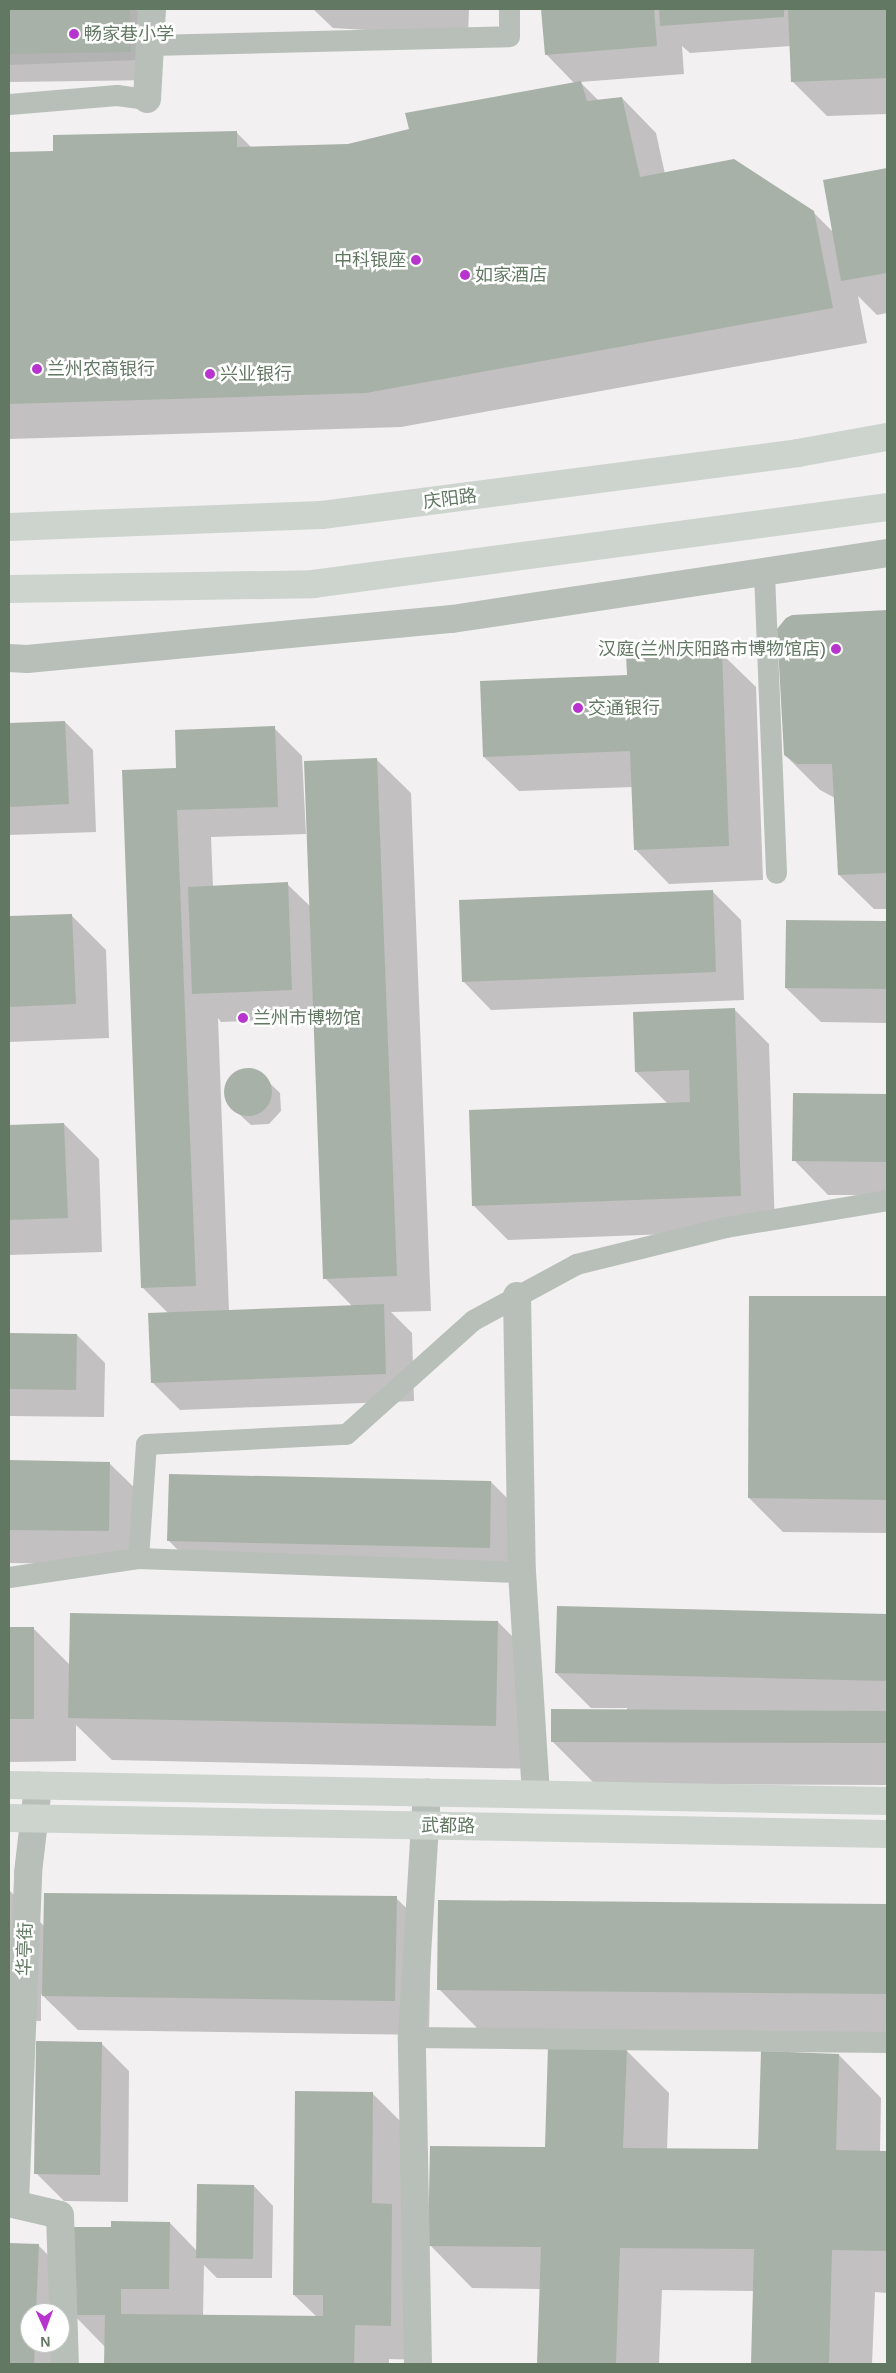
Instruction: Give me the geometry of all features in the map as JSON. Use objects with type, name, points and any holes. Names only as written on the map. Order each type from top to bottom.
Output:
[{"type":"main road","name":"庆阳路","points":[[9,527],[322,516],[798,453],[887,437]]},
{"type":"main road","points":[[9,589],[313,584],[887,507]]},
{"type":"main road","name":"武都路","points":[[9,1785],[887,1801]]},
{"type":"main road","name":"武都路","points":[[21,1818],[887,1834]]},
{"type":"street","points":[[147,99],[152,9]]},
{"type":"street","points":[[9,658],[26,659],[452,619],[887,553]]},
{"type":"street","points":[[517,1296],[522,1572],[536,1794]]},
{"type":"street","name":"华亭街","points":[[38,1786],[21,1818],[28,1873],[12,2203],[60,2215],[66,2364]]},
{"type":"street","points":[[418,2364],[412,2038],[427,1826],[427,1792]]},
{"type":"lane","points":[[150,45],[509,36],[509,9]]},
{"type":"lane","points":[[9,104],[116,95],[147,99]]},
{"type":"lane","points":[[764,573],[776,873]]},
{"type":"lane","points":[[138,1558],[146,1444],[346,1434],[473,1320],[576,1264],[726,1227],[887,1200]]},
{"type":"lane","points":[[9,1577],[138,1558],[522,1572]]},
{"type":"lane","points":[[412,2038],[887,2042]]},
{"type":"shaded area","name":"畅家巷小学","points":[[9,9],[142,9],[138,60],[9,65]]},
{"type":"building","name":"畅家巷小学","points":[[9,9],[130,9],[131,52],[9,54]]},
{"type":"building","points":[[541,9],[654,9],[657,46],[545,55]]},
{"type":"building","points":[[659,9],[784,9],[784,17],[660,26]]},
{"type":"building","points":[[788,9],[887,9],[887,78],[791,82]]},
{"type":"building","name":"中科银座","points":[[581,81],[587,101],[622,97],[640,177],[734,159],[814,211],[833,308],[366,393],[9,404],[9,152],[53,151],[53,135],[237,131],[237,147],[348,144],[409,129],[405,113]]},
{"type":"building","points":[[887,168],[887,273],[841,281],[823,180]]},
{"type":"building","points":[[887,610],[887,873],[838,875],[832,764],[797,764],[784,755],[777,629],[786,618],[792,615]]},
{"type":"building","points":[[722,651],[729,846],[634,850],[630,751],[483,757],[480,681],[627,675],[626,655]]},
{"type":"building","points":[[65,721],[69,804],[9,807],[9,723]]},
{"type":"building","points":[[275,726],[278,807],[177,810],[196,1286],[141,1288],[122,770],[176,768],[175,730]]},
{"type":"building","points":[[377,758],[397,1276],[323,1279],[304,761]]},
{"type":"building","points":[[288,882],[292,990],[192,994],[188,887]]},
{"type":"building","points":[[713,890],[716,972],[462,982],[459,900]]},
{"type":"building","points":[[72,914],[76,1004],[9,1007],[9,916]]},
{"type":"building","points":[[786,920],[887,921],[887,989],[785,988]]},
{"type":"building","points":[[735,1008],[741,1196],[472,1206],[469,1110],[690,1102],[689,1070],[635,1072],[633,1012]]},
{"type":"building","points":[[248,1068],[257,1070],[265,1075],[270,1083],[272,1092],[270,1101],[265,1109],[257,1114],[248,1116],[239,1114],[231,1109],[226,1101],[224,1092],[226,1083],[231,1075],[239,1070]]},
{"type":"building","points":[[793,1093],[887,1094],[887,1162],[792,1161]]},
{"type":"building","points":[[64,1123],[68,1218],[9,1220],[9,1125]]},
{"type":"building","points":[[749,1296],[887,1296],[887,1500],[748,1498]]},
{"type":"building","points":[[384,1304],[386,1374],[151,1383],[148,1313]]},
{"type":"building","points":[[9,1333],[77,1334],[76,1390],[9,1389]]},
{"type":"building","points":[[9,1460],[110,1462],[109,1531],[9,1530]]},
{"type":"building","points":[[169,1474],[491,1481],[490,1548],[167,1541]]},
{"type":"building","points":[[557,1606],[887,1614],[887,1681],[555,1673]]},
{"type":"building","points":[[70,1613],[498,1621],[496,1726],[68,1718]]},
{"type":"building","points":[[9,1627],[34,1627],[34,1719],[9,1719]]},
{"type":"building","points":[[551,1709],[887,1711],[887,1743],[551,1742]]},
{"type":"building","points":[[44,1893],[397,1896],[395,2001],[42,1996]]},
{"type":"building","points":[[438,1900],[887,1904],[887,1994],[437,1990]]},
{"type":"building","points":[[36,2041],[102,2042],[100,2175],[34,2174]]},
{"type":"building","points":[[548,2046],[627,2049],[623,2148],[758,2149],[761,2051],[839,2054],[836,2150],[887,2151],[887,2251],[832,2250],[829,2364],[751,2364],[754,2249],[620,2248],[616,2364],[537,2364],[541,2247],[428,2246],[430,2146],[545,2147]]},
{"type":"building","points":[[295,2091],[373,2092],[372,2203],[392,2204],[391,2326],[355,2325],[354,2364],[104,2364],[105,2315],[71,2315],[73,2227],[111,2227],[111,2221],[170,2222],[169,2289],[121,2289],[121,2314],[323,2316],[323,2295],[293,2295]]},
{"type":"building","points":[[197,2184],[254,2185],[253,2259],[196,2258]]},
{"type":"building","points":[[9,2243],[39,2244],[36,2303],[20,2303],[20,2353],[35,2353],[34,2364],[9,2364]]},
{"type":"place","name":"畅家巷小学","points":[[74,34]]},
{"type":"place","name":"中科银座","points":[[416,260]]},
{"type":"place","name":"如家酒店","points":[[465,275]]},
{"type":"place","name":"兰州农商银行","points":[[37,369]]},
{"type":"place","name":"兴业银行","points":[[210,374]]},
{"type":"place","name":"汉庭(兰州庆阳路市博物馆店)","points":[[836,649]]},
{"type":"place","name":"交通银行","points":[[578,708]]},
{"type":"place","name":"兰州市博物馆","points":[[243,1018]]}]
